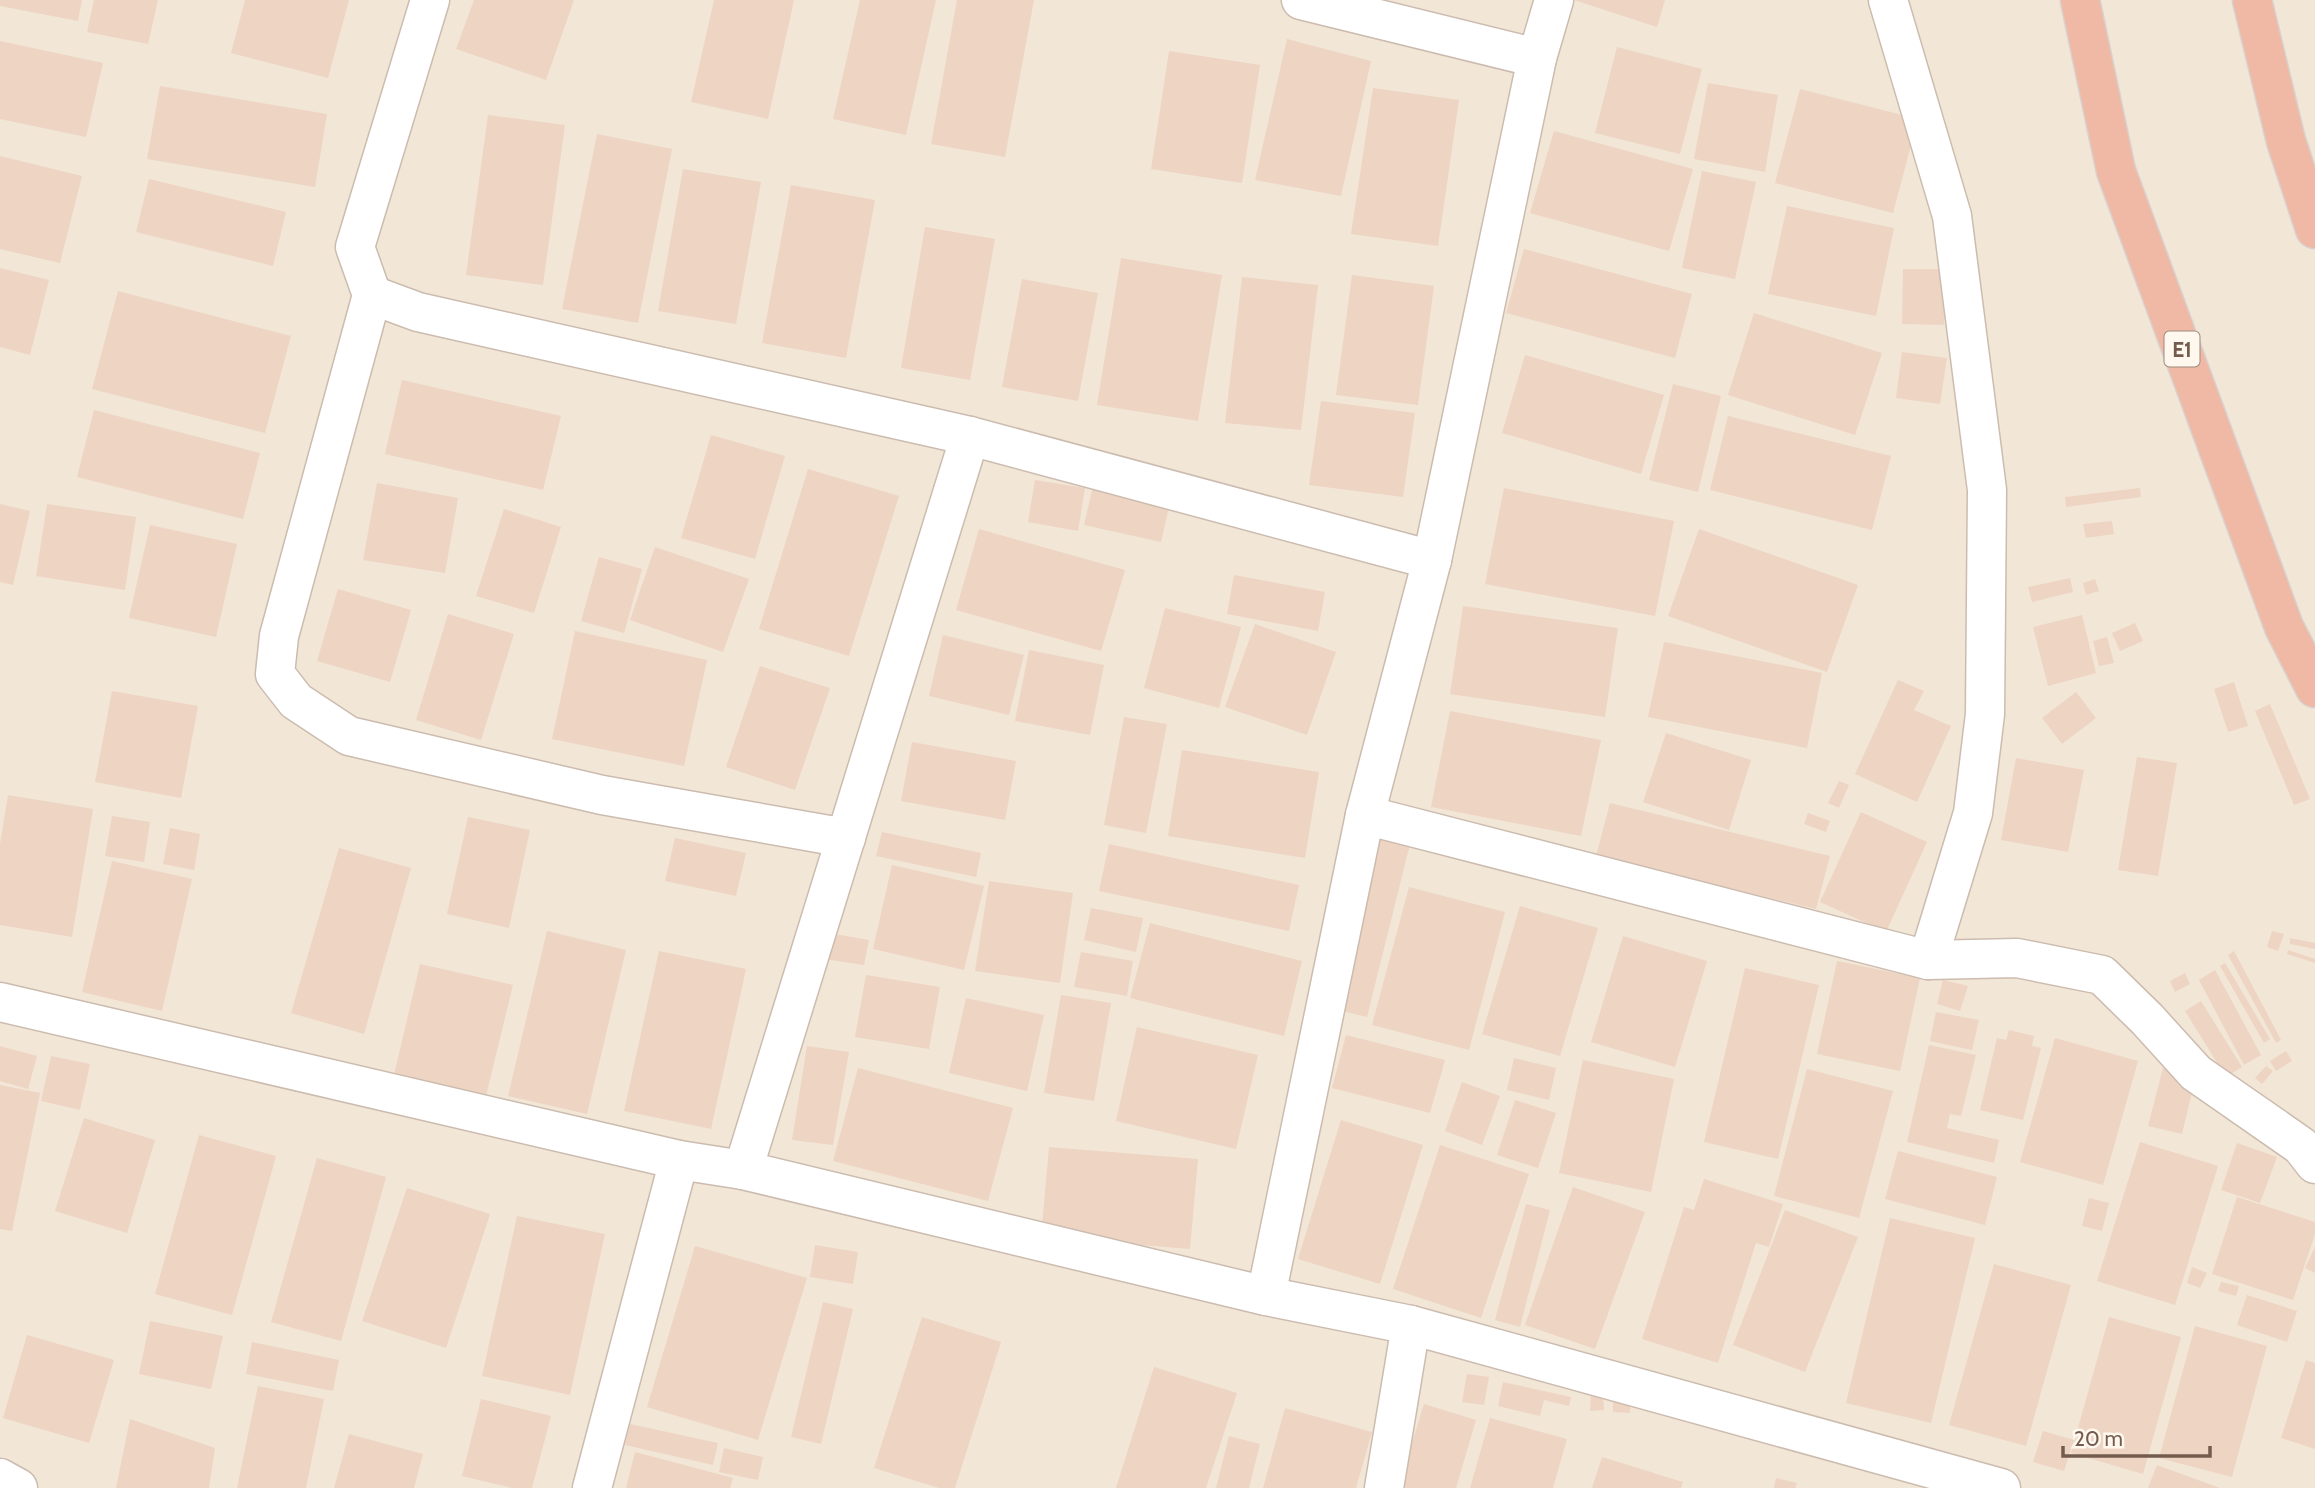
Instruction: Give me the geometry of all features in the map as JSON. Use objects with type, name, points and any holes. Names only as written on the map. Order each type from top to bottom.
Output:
[{"type":"highway","name":"E1","points":[[2080,0],[2116,171],[2284,627],[2315,688]]},
{"type":"highway","points":[[2252,0],[2286,141],[2315,229]]},
{"type":"street","points":[[430,0],[355,247],[372,295],[279,636],[275,674],[296,701],[349,736],[602,795],[846,838]]},
{"type":"street","points":[[1301,0],[1537,58]]},
{"type":"street","points":[[1266,1296],[1365,815],[1432,560],[1537,58],[1554,0]]},
{"type":"street","points":[[1888,0],[1952,216],[1987,490],[1985,714],[1973,813],[1928,960]]},
{"type":"street","points":[[372,295],[418,312],[970,436],[1432,560]]},
{"type":"street","points":[[744,1170],[970,436]]},
{"type":"street","points":[[1365,815],[1928,960],[2017,958],[2102,975],[2196,1073],[2301,1146],[2315,1164]]},
{"type":"street","points":[[0,1002],[679,1160],[744,1170],[1266,1296],[1411,1325],[2001,1488]]},
{"type":"street","points":[[592,1488],[679,1160]]},
{"type":"street","points":[[1384,1488],[1411,1325]]},
{"type":"street","points":[[0,1478],[18,1488]]},
{"type":"shaded area","points":[[0,0],[2315,0],[2315,1488],[0,1488]]},
{"type":"building","points":[[0,0],[82,0],[78,21],[0,6]]},
{"type":"building","points":[[94,0],[158,0],[148,44],[87,32]]},
{"type":"building","points":[[245,0],[349,0],[328,78],[231,53]]},
{"type":"building","points":[[474,0],[574,0],[546,80],[456,49]]},
{"type":"building","points":[[714,0],[794,0],[768,119],[691,102]]},
{"type":"building","points":[[860,0],[936,0],[906,135],[833,119]]},
{"type":"building","points":[[957,0],[1034,0],[1005,157],[931,144]]},
{"type":"building","points":[[1574,0],[1665,0],[1657,27]]},
{"type":"building","points":[[1287,39],[1371,61],[1341,196],[1255,180]]},
{"type":"building","points":[[0,41],[103,63],[86,137],[0,119]]},
{"type":"building","points":[[1617,47],[1702,69],[1680,154],[1595,133]]},
{"type":"building","points":[[1169,51],[1260,65],[1242,183],[1151,169]]},
{"type":"building","points":[[1708,83],[1778,95],[1765,172],[1694,159]]},
{"type":"building","points":[[160,86],[327,114],[315,187],[147,159]]},
{"type":"building","points":[[1373,88],[1459,100],[1438,246],[1351,234]]},
{"type":"building","points":[[1800,89],[1918,119],[1893,213],[1775,183]]},
{"type":"building","points":[[488,115],[565,125],[543,285],[466,275]]},
{"type":"building","points":[[1554,131],[1693,169],[1669,251],[1530,213]]},
{"type":"building","points":[[597,134],[672,149],[638,323],[562,309]]},
{"type":"building","points":[[0,156],[82,176],[60,263],[0,249]]},
{"type":"building","points":[[683,169],[761,182],[736,324],[658,311]]},
{"type":"building","points":[[1702,171],[1756,182],[1735,279],[1682,268]]},
{"type":"building","points":[[149,179],[286,212],[273,266],[136,232]]},
{"type":"building","points":[[791,185],[875,200],[846,358],[762,343]]},
{"type":"building","points":[[1787,206],[1894,228],[1876,316],[1768,294]]},
{"type":"building","points":[[925,227],[995,239],[970,380],[901,368]]},
{"type":"building","points":[[1524,249],[1692,294],[1675,358],[1506,313]]},
{"type":"building","points":[[1121,258],[1222,275],[1198,421],[1097,405]]},
{"type":"building","points":[[0,268],[49,280],[30,355],[0,347]]},
{"type":"building","points":[[1903,269],[1946,269],[1944,325],[1902,324]]},
{"type":"building","points":[[1352,275],[1434,286],[1418,405],[1336,395]]},
{"type":"building","points":[[1242,277],[1318,285],[1301,430],[1225,423]]},
{"type":"building","points":[[1022,279],[1098,293],[1078,401],[1002,387]]},
{"type":"building","points":[[118,291],[291,336],[265,433],[92,389]]},
{"type":"building","points":[[1754,313],[1882,353],[1855,435],[1728,395]]},
{"type":"building","points":[[1902,352],[1947,358],[1940,404],[1896,398]]},
{"type":"building","points":[[1525,355],[1664,395],[1641,474],[1502,433]]},
{"type":"building","points":[[402,380],[561,416],[543,490],[385,454]]},
{"type":"building","points":[[1673,384],[1721,396],[1698,492],[1649,480]]},
{"type":"building","points":[[1321,401],[1415,413],[1403,497],[1309,485]]},
{"type":"building","points":[[94,410],[260,453],[243,519],[77,477]]},
{"type":"building","points":[[1728,416],[1891,456],[1872,530],[1710,490]]},
{"type":"building","points":[[711,435],[785,456],[755,559],[681,538]]},
{"type":"building","points":[[808,469],[899,496],[849,656],[759,629]]},
{"type":"building","points":[[1035,480],[1085,488],[1078,531],[1028,522]]},
{"type":"building","points":[[377,483],[458,498],[445,573],[363,560]]},
{"type":"building","points":[[1093,486],[1170,503],[1161,542],[1084,525]]},
{"type":"building","points":[[1504,488],[1674,521],[1655,616],[1485,584]]},
{"type":"building","points":[[2140,488],[2141,497],[2066,507],[2065,497]]},
{"type":"building","points":[[0,504],[30,511],[13,585],[0,582]]},
{"type":"building","points":[[47,504],[136,517],[125,590],[36,576]]},
{"type":"building","points":[[504,509],[561,527],[534,613],[476,596]]},
{"type":"building","points":[[2112,521],[2114,534],[2086,538],[2083,524]]},
{"type":"building","points":[[150,525],[237,544],[216,637],[129,618]]},
{"type":"building","points":[[979,529],[1125,570],[1101,651],[956,610]]},
{"type":"building","points":[[1699,529],[1858,585],[1827,672],[1668,616]]},
{"type":"building","points":[[655,547],[749,579],[723,652],[630,620]]},
{"type":"building","points":[[599,557],[642,569],[624,633],[581,621]]},
{"type":"building","points":[[1234,575],[1325,592],[1318,631],[1227,614]]},
{"type":"building","points":[[2070,578],[2073,592],[2032,602],[2028,587]]},
{"type":"building","points":[[2095,579],[2099,591],[2086,595],[2083,583]]},
{"type":"building","points":[[338,589],[411,610],[390,682],[317,661]]},
{"type":"building","points":[[1463,606],[1618,628],[1605,717],[1450,694]]},
{"type":"building","points":[[1165,608],[1241,627],[1219,708],[1144,688]]},
{"type":"building","points":[[448,614],[514,634],[481,740],[416,720]]},
{"type":"building","points":[[2082,615],[2096,673],[2048,686],[2033,627]]},
{"type":"building","points":[[2135,623],[2143,641],[2120,651],[2112,633]]},
{"type":"building","points":[[1255,624],[1336,652],[1307,735],[1225,707]]},
{"type":"building","points":[[575,631],[707,660],[684,766],[552,739]]},
{"type":"building","points":[[943,635],[1024,655],[1009,715],[929,696]]},
{"type":"building","points":[[2107,637],[2114,663],[2099,666],[2093,641]]},
{"type":"building","points":[[1664,642],[1822,673],[1807,748],[1648,717]]},
{"type":"building","points":[[1029,650],[1104,665],[1090,735],[1015,721]]},
{"type":"building","points":[[760,666],[830,688],[795,790],[726,767]]},
{"type":"building","points":[[1898,680],[1924,691],[1914,710],[1951,726],[1917,802],[1855,774]]},
{"type":"building","points":[[2234,682],[2248,726],[2228,732],[2214,689]]},
{"type":"building","points":[[112,691],[198,706],[181,798],[95,782]]},
{"type":"building","points":[[2076,692],[2096,718],[2062,744],[2042,718]]},
{"type":"building","points":[[2270,704],[2310,799],[2294,805],[2255,711]]},
{"type":"building","points":[[1450,711],[1601,740],[1581,836],[1431,807]]},
{"type":"building","points":[[1124,717],[1167,724],[1146,833],[1104,825]]},
{"type":"building","points":[[1666,733],[1751,760],[1729,830],[1643,802]]},
{"type":"building","points":[[912,742],[1016,761],[1005,820],[901,801]]},
{"type":"building","points":[[1182,750],[1319,772],[1305,858],[1168,836]]},
{"type":"building","points":[[2137,757],[2177,763],[2158,876],[2118,870]]},
{"type":"building","points":[[2016,758],[2084,770],[2068,852],[2001,840]]},
{"type":"building","points":[[1839,781],[1849,785],[1839,808],[1828,803]]},
{"type":"building","points":[[8,795],[93,809],[72,937],[0,925],[0,844]]},
{"type":"building","points":[[1610,803],[1830,856],[1816,909],[1596,856]]},
{"type":"building","points":[[1861,812],[1927,842],[1886,932],[1820,902]]},
{"type":"building","points":[[1808,813],[1830,821],[1826,832],[1804,824]]},
{"type":"building","points":[[112,816],[150,822],[144,862],[105,856]]},
{"type":"building","points":[[468,817],[530,830],[509,928],[447,914]]},
{"type":"building","points":[[170,828],[200,834],[194,870],[163,864]]},
{"type":"building","points":[[882,832],[981,853],[976,877],[876,856]]},
{"type":"building","points":[[1381,837],[1410,844],[1367,1017],[1338,1010]]},
{"type":"building","points":[[675,838],[746,853],[736,896],[665,881]]},
{"type":"building","points":[[1109,844],[1299,885],[1289,931],[1099,891]]},
{"type":"building","points":[[339,848],[411,868],[364,1034],[291,1013]]},
{"type":"building","points":[[112,861],[192,879],[162,1011],[82,992]]},
{"type":"building","points":[[892,865],[984,886],[964,970],[873,949]]},
{"type":"building","points":[[989,881],[1073,893],[1060,983],[975,971]]},
{"type":"building","points":[[1409,887],[1505,912],[1469,1050],[1372,1025]]},
{"type":"building","points":[[1520,906],[1598,928],[1560,1056],[1482,1034]]},
{"type":"building","points":[[1091,908],[1143,918],[1136,952],[1084,940]]},
{"type":"building","points":[[1150,923],[1302,961],[1284,1036],[1130,998]]},
{"type":"building","points":[[547,931],[626,950],[587,1114],[508,1096]]},
{"type":"building","points":[[2272,931],[2284,934],[2278,951],[2267,947]]},
{"type":"building","points":[[829,933],[869,940],[864,965],[824,959]]},
{"type":"building","points":[[1623,936],[1707,961],[1675,1067],[1591,1042]]},
{"type":"building","points":[[2290,938],[2315,943],[2315,949],[2290,944]]},
{"type":"building","points":[[2288,950],[2315,959],[2315,963],[2287,954]]},
{"type":"building","points":[[659,951],[746,969],[711,1129],[624,1111]]},
{"type":"building","points":[[2234,951],[2281,1040],[2276,1043],[2228,955]]},
{"type":"building","points":[[1081,952],[1133,961],[1127,996],[1074,987]]},
{"type":"building","points":[[1837,961],[1920,978],[1900,1071],[1817,1054]]},
{"type":"building","points":[[2225,963],[2270,1039],[2264,1043],[2220,966]]},
{"type":"building","points":[[420,964],[513,985],[486,1096],[394,1075]]},
{"type":"building","points":[[1745,968],[1819,985],[1778,1159],[1704,1142]]},
{"type":"building","points":[[2215,970],[2261,1055],[2244,1065],[2199,980]]},
{"type":"building","points":[[2185,973],[2190,984],[2175,992],[2170,981]]},
{"type":"building","points":[[866,975],[940,987],[929,1049],[855,1037]]},
{"type":"building","points":[[1943,980],[1968,986],[1960,1011],[1937,1004]]},
{"type":"building","points":[[1061,995],[1111,1003],[1094,1101],[1044,1093]]},
{"type":"building","points":[[966,998],[1044,1015],[1027,1091],[949,1073]]},
{"type":"building","points":[[2201,1001],[2242,1067],[2226,1077],[2185,1011]]},
{"type":"building","points":[[1936,1012],[1979,1020],[1972,1050],[1930,1041]]},
{"type":"building","points":[[1137,1027],[1258,1055],[1236,1149],[1116,1121]]},
{"type":"building","points":[[2009,1030],[2034,1036],[2032,1046],[2041,1048],[2023,1120],[1980,1110],[1997,1038],[2006,1040]]},
{"type":"building","points":[[1346,1035],[1445,1060],[1430,1113],[1332,1088]]},
{"type":"building","points":[[2055,1038],[2138,1061],[2103,1185],[2020,1162]]},
{"type":"building","points":[[1929,1045],[1976,1055],[1961,1116],[1950,1114],[1947,1128],[1999,1140],[1994,1163],[1907,1142]]},
{"type":"building","points":[[0,1046],[37,1056],[28,1089],[0,1081]]},
{"type":"building","points":[[807,1046],[849,1052],[833,1145],[792,1140]]},
{"type":"building","points":[[2286,1051],[2292,1061],[2276,1071],[2270,1061]]},
{"type":"building","points":[[51,1056],[90,1064],[80,1110],[41,1101]]},
{"type":"building","points":[[1514,1058],[1556,1068],[1549,1100],[1507,1090]]},
{"type":"building","points":[[1583,1060],[1674,1079],[1651,1192],[1559,1173]]},
{"type":"building","points":[[2266,1066],[2273,1071],[2262,1084],[2255,1078]]},
{"type":"building","points":[[858,1068],[1013,1108],[988,1201],[833,1161]]},
{"type":"building","points":[[2163,1068],[2196,1076],[2182,1134],[2148,1126]]},
{"type":"building","points":[[1807,1069],[1893,1091],[1859,1218],[1774,1196]]},
{"type":"building","points":[[1462,1082],[1500,1096],[1482,1145],[1445,1131]]},
{"type":"building","points":[[0,1085],[40,1093],[12,1231],[0,1229]]},
{"type":"building","points":[[1515,1100],[1556,1113],[1538,1168],[1497,1155]]},
{"type":"building","points":[[84,1118],[155,1140],[127,1233],[55,1211]]},
{"type":"building","points":[[1341,1120],[1423,1145],[1380,1284],[1298,1259]]},
{"type":"building","points":[[199,1135],[276,1156],[232,1315],[155,1294]]},
{"type":"building","points":[[2140,1142],[2218,1166],[2175,1305],[2097,1281]]},
{"type":"building","points":[[2237,1143],[2277,1157],[2260,1203],[2221,1190]]},
{"type":"building","points":[[1440,1145],[1529,1174],[1481,1318],[1393,1289]]},
{"type":"building","points":[[1049,1147],[1198,1159],[1190,1249],[1041,1237]]},
{"type":"building","points":[[1898,1151],[1997,1177],[1985,1225],[1885,1199]]},
{"type":"building","points":[[317,1158],[386,1177],[341,1341],[271,1322]]},
{"type":"building","points":[[1704,1179],[1783,1204],[1769,1247],[1756,1243],[1718,1363],[1642,1339],[1684,1207],[1694,1210]]},
{"type":"building","points":[[1573,1187],[1645,1212],[1595,1349],[1525,1325]]},
{"type":"building","points":[[407,1188],[490,1214],[446,1348],[362,1321]]},
{"type":"building","points":[[2237,1197],[2315,1222],[2315,1234],[2293,1300],[2212,1274]]},
{"type":"building","points":[[2089,1198],[2109,1203],[2102,1231],[2082,1226]]},
{"type":"building","points":[[1526,1204],[1550,1210],[1520,1327],[1495,1320]]},
{"type":"building","points":[[1785,1210],[1858,1237],[1805,1372],[1733,1345]]},
{"type":"building","points":[[517,1216],[605,1234],[570,1395],[482,1376]]},
{"type":"building","points":[[1890,1218],[1975,1238],[1931,1423],[1846,1403]]},
{"type":"building","points":[[815,1245],[858,1252],[853,1284],[810,1277]]},
{"type":"building","points":[[695,1246],[807,1278],[758,1440],[647,1407]]},
{"type":"building","points":[[2315,1247],[2315,1273],[2305,1268]]},
{"type":"building","points":[[1994,1264],[2071,1285],[2026,1446],[1949,1425]]},
{"type":"building","points":[[2192,1267],[2207,1273],[2200,1288],[2187,1283]]},
{"type":"building","points":[[2221,1282],[2239,1286],[2236,1296],[2218,1291]]},
{"type":"building","points":[[2247,1295],[2297,1311],[2287,1342],[2237,1325]]},
{"type":"building","points":[[823,1302],[853,1309],[821,1444],[791,1437]]},
{"type":"building","points":[[922,1317],[1001,1342],[955,1488],[939,1488],[874,1468]]},
{"type":"building","points":[[2109,1317],[2181,1337],[2143,1474],[2071,1453]]},
{"type":"building","points":[[150,1321],[223,1336],[211,1389],[139,1374]]},
{"type":"building","points":[[2195,1326],[2267,1346],[2232,1477],[2159,1458]]},
{"type":"building","points":[[27,1335],[114,1360],[89,1443],[3,1418]]},
{"type":"building","points":[[252,1342],[339,1360],[333,1391],[246,1374]]},
{"type":"building","points":[[2306,1360],[2315,1363],[2315,1449],[2281,1438]]},
{"type":"building","points":[[1154,1367],[1237,1393],[1206,1488],[1116,1488]]},
{"type":"building","points":[[1467,1374],[1489,1377],[1484,1405],[1462,1402]]},
{"type":"building","points":[[1503,1382],[1571,1397],[1569,1406],[1544,1400],[1540,1416],[1498,1406]]},
{"type":"building","points":[[258,1386],[324,1399],[306,1488],[237,1488]]},
{"type":"building","points":[[1591,1393],[1603,1393],[1604,1410],[1590,1411]]},
{"type":"building","points":[[1613,1394],[1631,1395],[1630,1413],[1613,1412]]},
{"type":"building","points":[[481,1399],[551,1416],[532,1488],[512,1488],[462,1476]]},
{"type":"building","points":[[1424,1404],[1476,1420],[1456,1488],[1398,1488]]},
{"type":"building","points":[[1285,1408],[1372,1432],[1356,1488],[1263,1488]]},
{"type":"building","points":[[1490,1418],[1567,1439],[1553,1488],[1470,1488]]},
{"type":"building","points":[[130,1419],[215,1448],[209,1488],[116,1488]]},
{"type":"building","points":[[630,1424],[718,1443],[713,1465],[625,1445]]},
{"type":"building","points":[[2043,1431],[2074,1440],[2064,1471],[2033,1462]]},
{"type":"building","points":[[349,1434],[423,1454],[414,1488],[334,1488]]},
{"type":"building","points":[[1229,1436],[1260,1444],[1249,1488],[1216,1488]]},
{"type":"building","points":[[724,1448],[763,1457],[758,1480],[719,1472]]},
{"type":"building","points":[[635,1452],[733,1478],[730,1488],[626,1488]]},
{"type":"building","points":[[1602,1457],[1683,1482],[1681,1488],[1592,1488]]},
{"type":"building","points":[[2157,1465],[2220,1488],[2148,1488]]},
{"type":"building","points":[[1776,1478],[1797,1483],[1795,1488],[1774,1488]]}]
